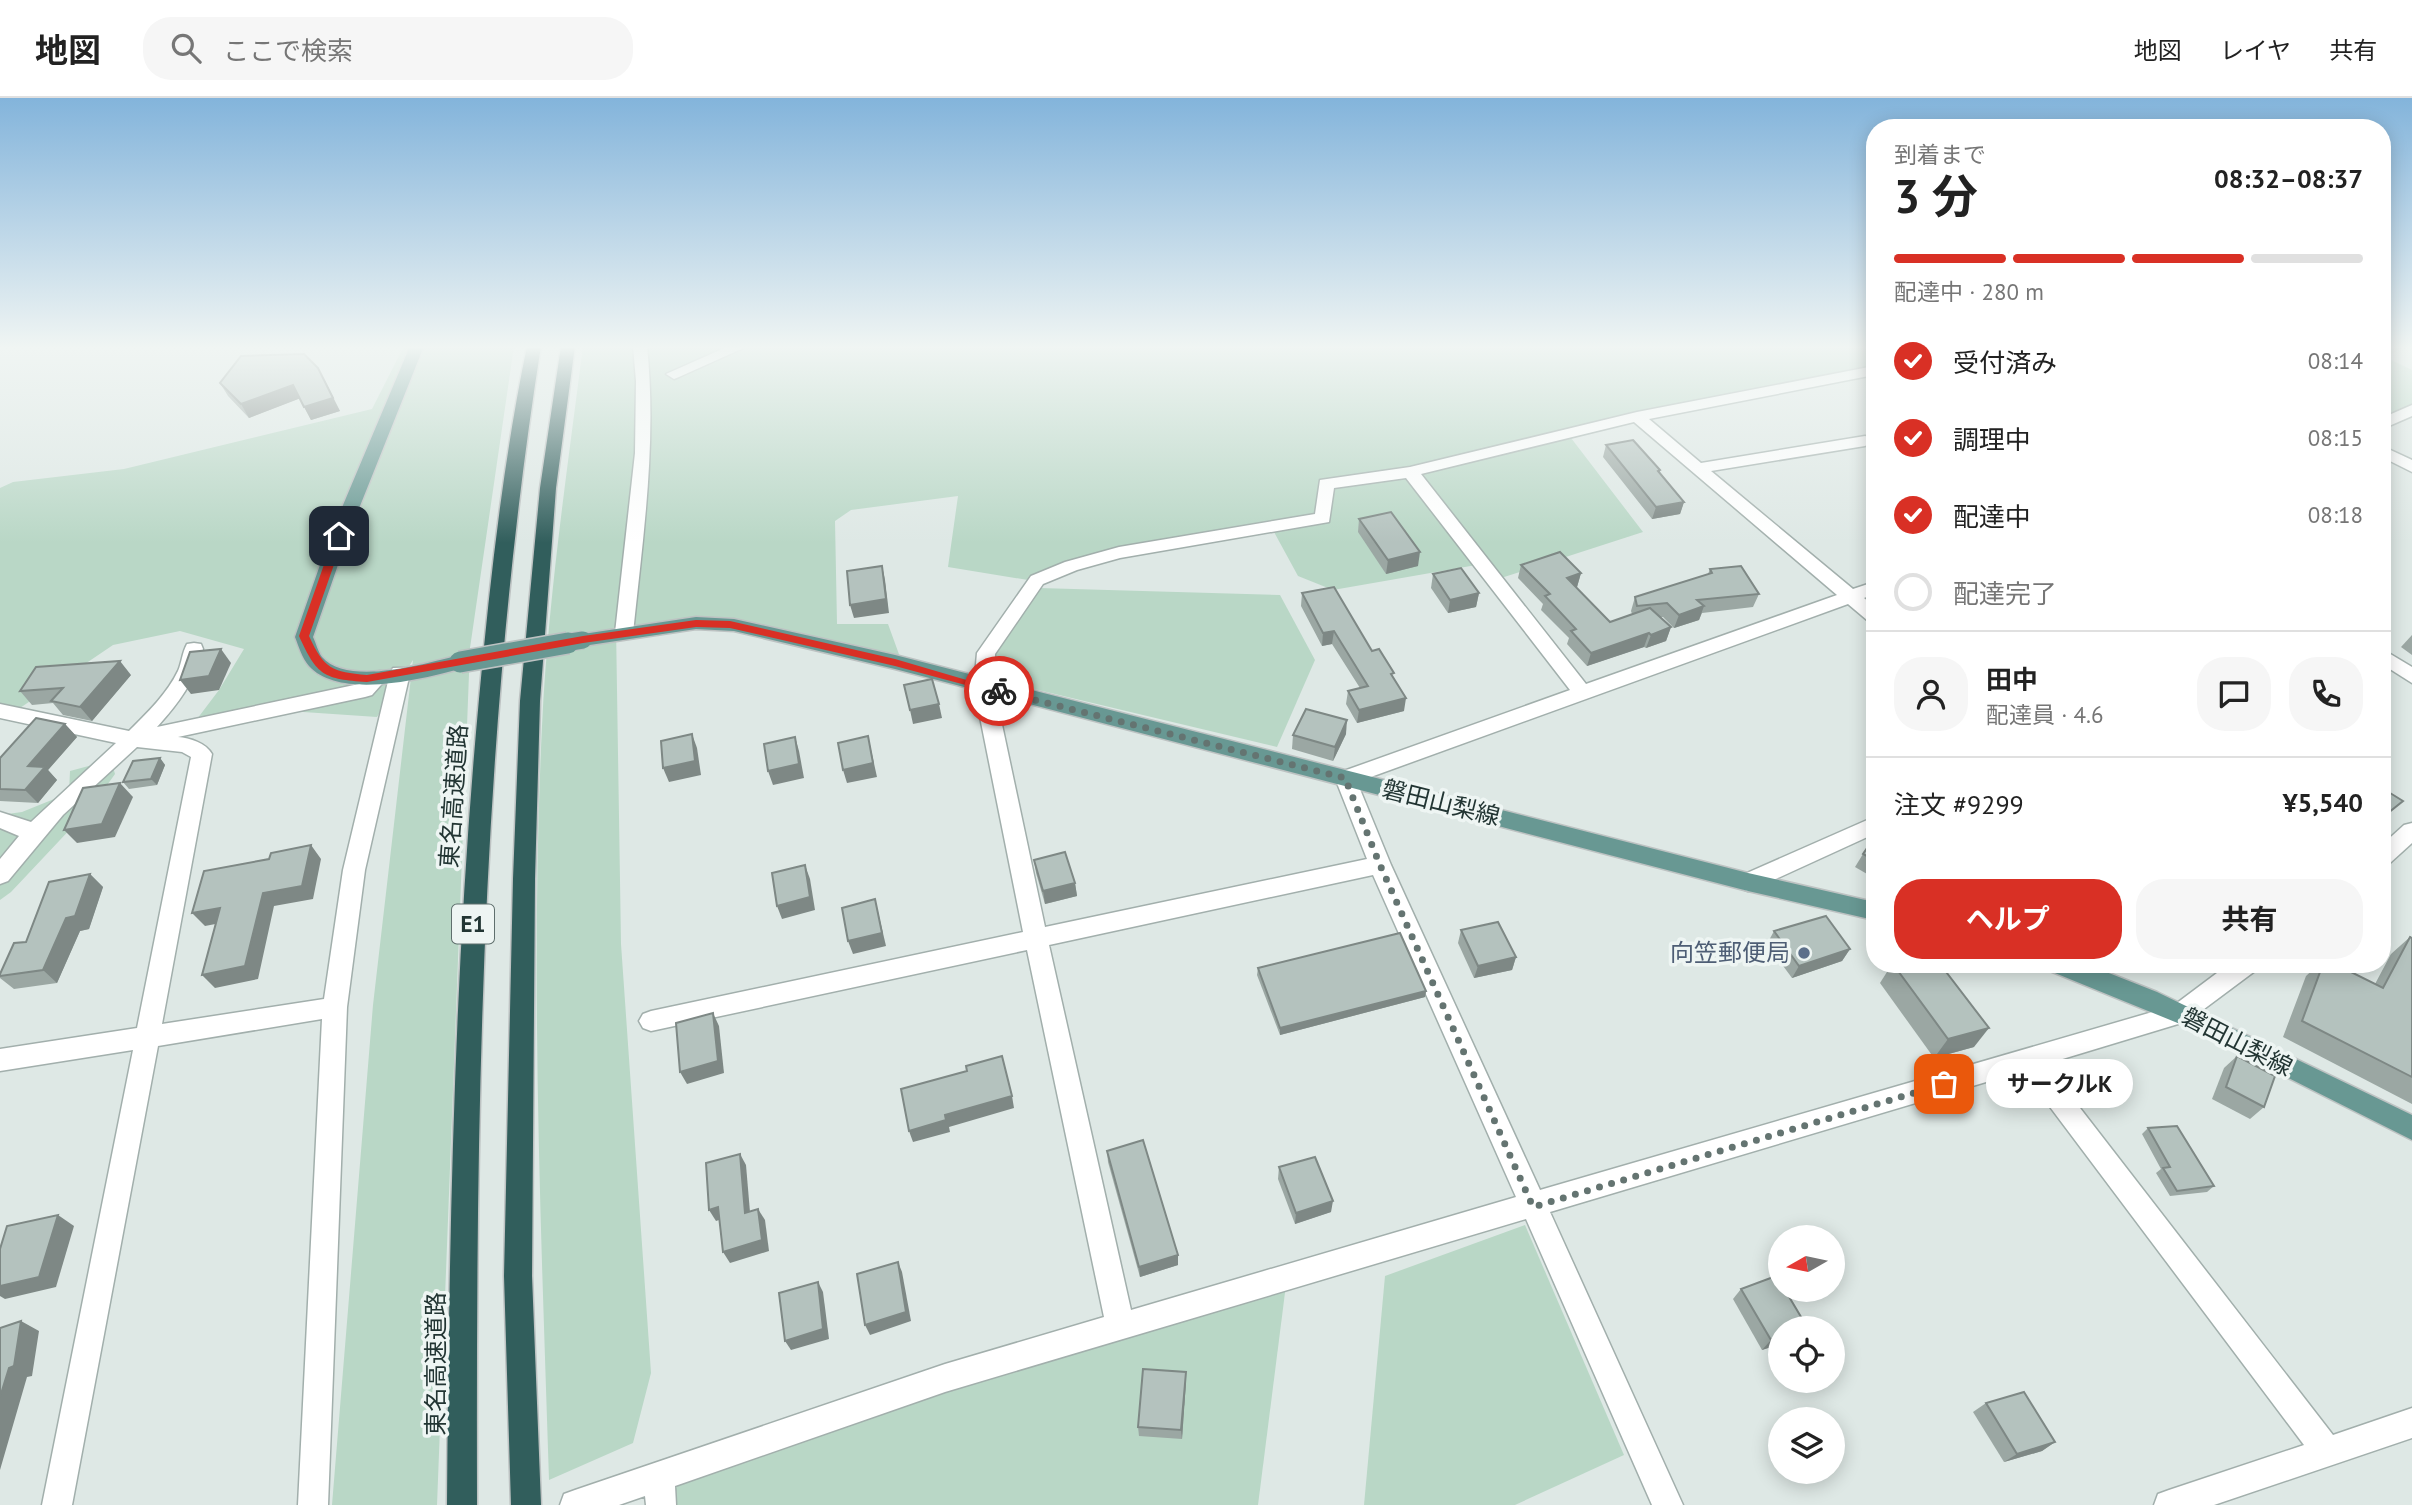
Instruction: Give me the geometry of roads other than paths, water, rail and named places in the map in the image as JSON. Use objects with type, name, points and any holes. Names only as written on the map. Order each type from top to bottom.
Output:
[{"type":"highway","name":"東名高速道路","points":[[461,1505],[462,1294],[474,889],[487,710],[510,494],[523,412]]},
{"type":"highway","name":"E1","points":[[526,1505],[518,1276],[524,865],[530,701],[548,488],[559,412]]},
{"type":"main road","name":"磐田山梨線","points":[[390,412],[339,536],[304,636],[316,662],[336,676],[367,679],[624,633],[696,623],[730,625],[895,662],[1748,882],[1866,909]]},
{"type":"main road","name":"磐田山梨線","points":[[2085,973],[2180,1014],[2412,1128]]},
{"type":"street","points":[[624,633],[644,412]]},
{"type":"street","points":[[1120,1325],[990,726],[984,687],[986,653],[1037,580],[1071,566],[1119,553],[1323,518],[1326,484],[1410,472],[1664,412]]},
{"type":"street","points":[[2391,420],[2408,412]]},
{"type":"street","points":[[1637,417],[1866,609]]},
{"type":"street","points":[[1698,468],[1865,441]]},
{"type":"street","points":[[2391,456],[2412,467]]},
{"type":"street","points":[[1410,472],[1582,692]]},
{"type":"street","points":[[1668,1505],[1380,865],[1345,778],[1866,591]]},
{"type":"street","points":[[0,874],[56,809],[132,739],[178,688],[193,662],[194,649]]},
{"type":"street","points":[[2391,661],[2412,676]]},
{"type":"street","points":[[132,739],[365,690],[389,675]]},
{"type":"street","points":[[313,1505],[335,1007],[354,870],[389,675]]},
{"type":"street","points":[[0,711],[132,739],[186,746],[202,754],[57,1505]]},
{"type":"street","points":[[0,820],[16,824],[33,834]]},
{"type":"street","points":[[1748,882],[1866,829]]},
{"type":"street","points":[[2391,849],[2412,831]]},
{"type":"street","points":[[651,1021],[1380,865]]},
{"type":"street","points":[[575,1505],[650,1489],[896,1393],[2180,1014],[2235,973]]},
{"type":"street","points":[[0,1060],[335,1007]]},
{"type":"street","points":[[2028,1059],[2328,1452]]},
{"type":"street","points":[[2169,1505],[2412,1423]]},
{"type":"place","name":"向笠郵便局","points":[[1804,953]]},
{"type":"place","name":"サークルK","points":[[1944,1084]]}]
